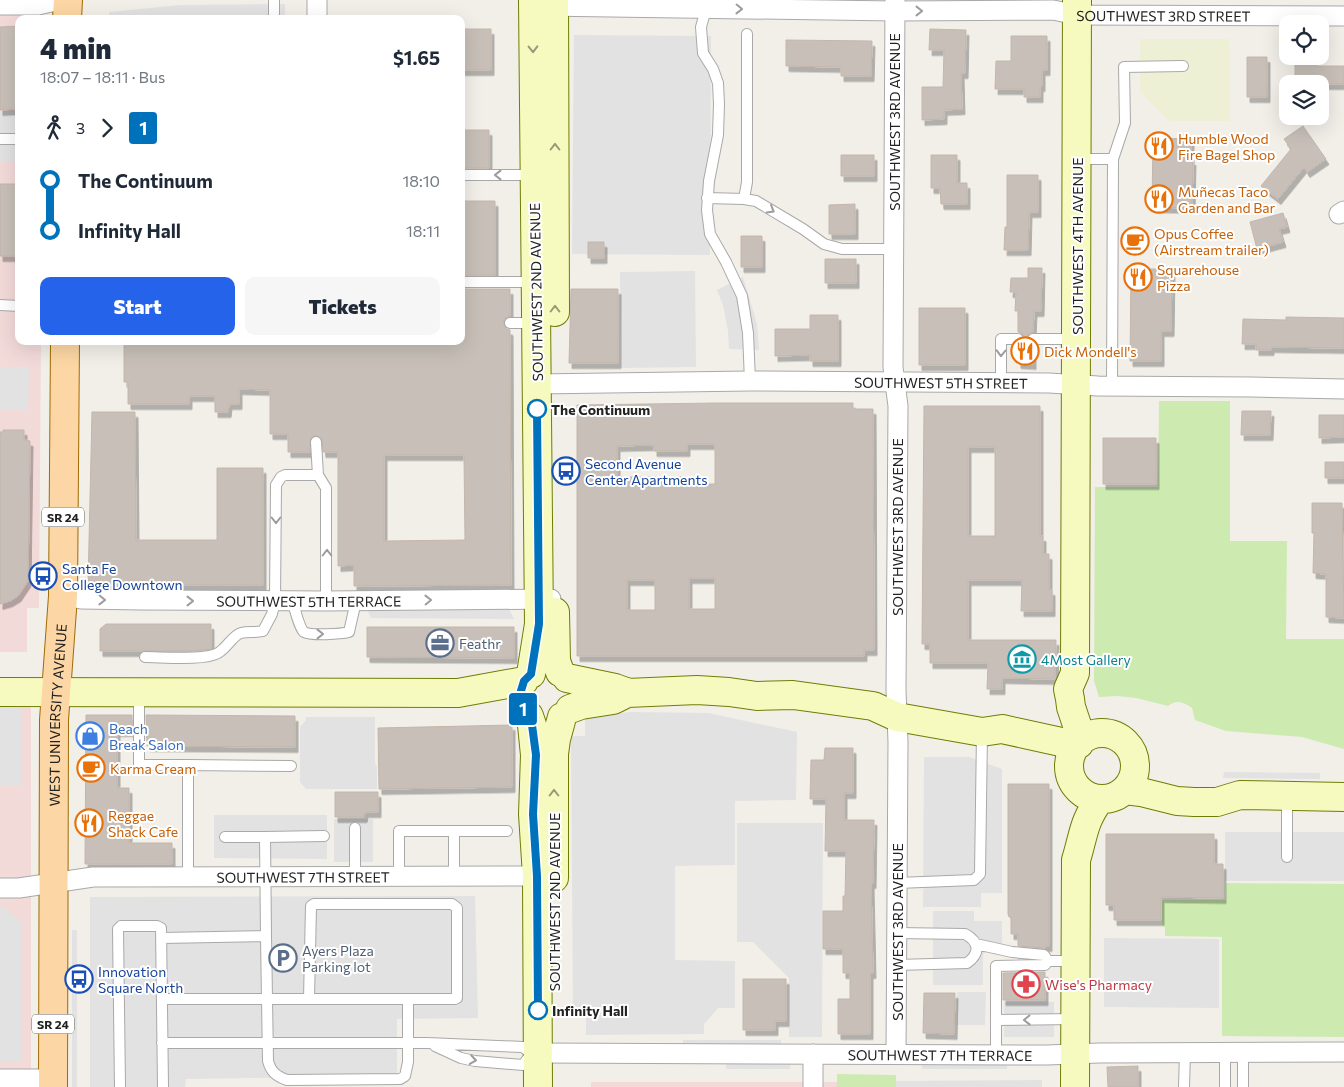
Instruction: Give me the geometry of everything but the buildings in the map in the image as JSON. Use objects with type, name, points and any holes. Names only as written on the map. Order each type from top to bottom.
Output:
[{"type":"main road","points":[[67,15],[68,0]]},
{"type":"main road","name":"WEST UNIVERSITY AVENUE","points":[[53,1083],[55,692],[63,596],[65,345]]},
{"type":"street","points":[[0,5],[38,5],[60,0]]},
{"type":"street","points":[[317,0],[317,15]]},
{"type":"street","name":"SOUTHWEST 3RD STREET","points":[[544,3],[894,5],[1344,16]]},
{"type":"street","name":"SOUTHWEST 2ND AVENUE","points":[[544,3],[541,193],[536,282],[523,323],[546,384]]},
{"type":"street","name":"SOUTHWEST 3RD AVENUE","points":[[894,5],[894,367],[898,406],[896,1054]]},
{"type":"street","name":"SOUTHWEST 4TH AVENUE","points":[[1077,8],[1075,673],[1068,688],[1071,707],[1088,739]]},
{"type":"street","name":"SOUTHWEST 2ND AVENUE","points":[[541,193],[546,384],[547,599],[556,660],[563,676]]},
{"type":"street","name":"SOUTHWEST 5TH STREET","points":[[546,384],[750,381],[1049,383],[1076,386],[1344,389]]},
{"type":"street","name":"SOUTHWEST 5TH TERRACE","points":[[63,596],[91,600],[356,601],[547,599]]},
{"type":"street","name":"SOUTHWEST 2ND AVENUE","points":[[528,678],[539,624],[547,599]]},
{"type":"street","points":[[0,692],[458,693],[528,678],[545,669],[563,676],[615,688],[627,693]]},
{"type":"street","points":[[563,676],[573,693],[566,713]]},
{"type":"street","points":[[526,712],[520,694],[528,678]]},
{"type":"street","points":[[458,693],[475,699],[510,705],[542,722],[550,722],[581,705],[613,700],[627,693],[697,690],[757,696],[790,709],[862,720],[870,721],[897,717],[982,732],[1002,729],[1061,742],[1112,735],[1127,745],[1134,762],[1134,772],[1131,782],[1091,811],[1085,822],[1076,860],[1075,1087]]},
{"type":"street","name":"SOUTHWEST 2ND AVENUE","points":[[526,712],[532,725],[536,755],[533,814],[546,876]]},
{"type":"street","name":"SOUTHWEST 2ND AVENUE","points":[[538,1087],[541,1053],[546,876],[554,754],[556,739],[566,713]]},
{"type":"street","points":[[982,732],[999,743],[1041,754],[1055,761],[1073,779],[1082,793],[1091,798],[1141,792],[1177,801],[1194,802],[1217,802],[1240,796],[1344,797]]},
{"type":"street","points":[[1076,860],[1067,841],[1073,779],[1071,755],[1088,739]]},
{"type":"street","points":[[1134,762],[1161,781],[1187,785],[1218,786],[1240,796]]},
{"type":"street","name":"SOUTHWEST 7TH STREET","points":[[0,888],[53,884],[93,877],[546,876]]},
{"type":"street","name":"SOUTHWEST 7TH TERRACE","points":[[541,1053],[996,1055],[1344,1052]]},
{"type":"street","name":"SOUTHWEST 2ND AVENUE","points":[[541,1053],[556,1087]]},
{"type":"street","points":[[813,1054],[813,1087]]},
{"type":"street","points":[[0,1080],[53,1083]]},
{"type":"lane","points":[[274,0],[274,15]]},
{"type":"lane","points":[[706,4],[701,27],[702,53],[714,69],[718,83],[719,104],[718,135],[709,180],[707,210],[710,234],[742,296],[748,333],[750,381]]},
{"type":"lane","points":[[744,199],[748,182],[747,34]]},
{"type":"lane","points":[[1112,386],[1113,159],[1125,123],[1124,67],[1183,66]]},
{"type":"lane","points":[[0,139],[15,139]]},
{"type":"lane","points":[[1077,159],[1113,159]]},
{"type":"lane","points":[[465,175],[541,193]]},
{"type":"lane","points":[[708,198],[756,201],[824,244],[842,249],[894,249]]},
{"type":"lane","points":[[465,282],[536,282]]},
{"type":"lane","points":[[0,305],[15,306]]},
{"type":"lane","points":[[1001,383],[1001,339],[1018,339]]},
{"type":"lane","points":[[1033,339],[1076,339]]},
{"type":"lane","points":[[316,442],[318,475],[326,488],[327,496],[326,601]]},
{"type":"lane","points":[[318,475],[285,475],[281,477],[276,485],[284,601],[304,632],[311,634],[343,634],[349,632],[356,601]]},
{"type":"lane","points":[[145,657],[207,657],[217,654],[227,647],[237,634],[264,631],[272,614],[284,601]]},
{"type":"lane","points":[[139,693],[139,765],[291,766]]},
{"type":"lane","points":[[897,883],[974,880],[980,874],[982,732]]},
{"type":"lane","points":[[188,765],[188,877]]},
{"type":"lane","points":[[1287,796],[1287,857]]},
{"type":"lane","points":[[356,828],[356,876]]},
{"type":"lane","points":[[399,876],[399,831],[507,831]]},
{"type":"lane","points":[[454,831],[454,876]]},
{"type":"lane","points":[[225,837],[324,836]]},
{"type":"lane","points":[[265,837],[267,1043],[270,1068],[274,1074],[287,1080],[400,1080],[408,1070],[408,999]]},
{"type":"lane","points":[[162,999],[266,999],[310,999],[457,999],[455,906],[314,904],[311,906],[310,999]]},
{"type":"lane","points":[[120,1087],[118,927],[157,926],[161,928],[163,1087]]},
{"type":"lane","points":[[897,933],[965,934],[973,938],[976,944],[976,952],[973,959],[967,963],[897,965]]},
{"type":"lane","points":[[161,938],[266,936]]},
{"type":"lane","points":[[976,944],[1012,952],[1044,955],[1048,961]]},
{"type":"lane","points":[[996,1055],[996,966],[1045,965],[1048,961],[1076,961]]},
{"type":"lane","points":[[996,1020],[1076,1019]]},
{"type":"lane","points":[[162,1043],[427,1043],[523,1047],[541,1053]]},
{"type":"lane","points":[[427,1043],[461,1058],[475,1061],[523,1065],[541,1053]]},
{"type":"lane","points":[[1184,1087],[1185,1052]]},
{"type":"lane","points":[[1225,1087],[1234,1052]]},
{"type":"lane","points":[[1234,1052],[1243,1087]]},
{"type":"shaded area","points":[[0,0],[44,0],[44,15],[15,15],[15,345],[41,345],[39,608],[27,608],[27,652],[0,652]]},
{"type":"shaded area","points":[[285,4],[285,15],[109,15],[109,12],[180,5]]},
{"type":"shaded area","points":[[574,35],[711,36],[710,255],[572,254]]},
{"type":"shaded area","points":[[0,112],[15,112],[15,162],[0,162]]},
{"type":"shaded area","points":[[695,271],[696,367],[621,368],[620,272]]},
{"type":"shaded area","points":[[743,277],[757,324],[759,350],[729,349],[723,305],[717,290]]},
{"type":"shaded area","points":[[0,367],[29,367],[28,410],[0,410]]},
{"type":"shaded area","points":[[365,605],[507,605],[514,619],[371,618]]},
{"type":"shaded area","points":[[0,701],[29,703],[31,709],[31,1087],[0,1087]]},
{"type":"shaded area","points":[[0,706],[21,706],[21,786],[0,786]]},
{"type":"shaded area","points":[[630,712],[708,713],[797,732],[796,800],[735,801],[735,865],[675,866],[675,960],[735,961],[735,1008],[718,1008],[704,1024],[704,1034],[586,1035],[586,1016],[573,1016],[571,736],[585,736],[585,719]]},
{"type":"shaded area","points":[[306,717],[375,717],[377,789],[306,789],[300,782],[300,727],[306,720]]},
{"type":"shaded area","points":[[924,757],[969,757],[1002,769],[1002,893],[981,893],[981,907],[923,907]]},
{"type":"shaded area","points":[[1224,772],[1320,773],[1320,779],[1223,778]]},
{"type":"shaded area","points":[[214,815],[327,815],[327,859],[214,858]]},
{"type":"shaded area","points":[[334,819],[373,819],[373,862],[334,862]]},
{"type":"shaded area","points":[[737,823],[823,823],[822,1037],[789,1037],[789,978],[753,942],[737,942]]},
{"type":"shaded area","points":[[1225,832],[1344,832],[1344,881],[1225,881]]},
{"type":"shaded area","name":"Ayers Plaza Parking lot","points":[[475,896],[478,1018],[397,1019],[397,1076],[186,1079],[185,1087],[90,1087],[90,897]]},
{"type":"shaded area","points":[[0,908],[5,908],[21,922],[21,1062],[0,1062]]},
{"type":"shaded area","points":[[933,911],[974,911],[974,921],[1002,921],[1002,943],[983,954],[983,985],[933,985]]},
{"type":"shaded area","points":[[72,930],[77,930],[77,1087],[72,1087]]},
{"type":"shaded area","points":[[1104,938],[1219,939],[1219,1008],[1104,1007]]},
{"type":"shaded area","points":[[957,992],[986,992],[985,1025],[957,1025]]},
{"type":"shaded area","points":[[1004,1002],[1054,1002],[1054,1037],[1004,1037]]},
{"type":"shaded area","points":[[683,1040],[781,1040],[781,1045],[683,1045]]},
{"type":"shaded area","points":[[790,1063],[790,1069],[726,1069],[726,1064]]},
{"type":"shaded area","points":[[922,1063],[1007,1063],[1007,1069],[922,1069]]},
{"type":"shaded area","points":[[1042,1080],[1042,1087],[896,1087],[896,1081]]},
{"type":"shaded area","points":[[591,1082],[1041,1082],[1041,1087],[591,1087]]},
{"type":"green space","points":[[1140,39],[1229,39],[1230,121],[1169,121],[1140,92]]},
{"type":"green space","points":[[1159,401],[1230,401],[1230,541],[1287,541],[1286,639],[1344,639],[1344,749],[1302,737],[1226,731],[1195,720],[1192,708],[1180,702],[1168,706],[1136,698],[1099,697],[1094,681],[1095,487],[1158,487]]},
{"type":"green space","points":[[1226,883],[1344,884],[1344,1037],[1222,1036],[1222,937],[1165,936],[1165,928],[1162,924],[1162,900],[1226,900]]},
{"type":"green space","points":[[837,1074],[896,1075],[896,1087],[837,1087]]},
{"type":"bus line","name":"1","points":[[537,409],[539,624],[531,674],[524,681],[520,694],[523,709],[529,716],[532,725],[536,755],[533,814],[537,876],[538,1010]]},
{"type":"place","name":"Humble Wood Fire Bagel Shop","points":[[1159,146]]},
{"type":"place","name":"Muñecas Taco Garden and Bar","points":[[1159,199]]},
{"type":"place","name":"Opus Coffee (Airstream trailer)","points":[[1135,241]]},
{"type":"place","name":"Squarehouse Pizza","points":[[1138,277]]},
{"type":"place","name":"Dick Mondell's","points":[[1025,351]]},
{"type":"place","name":"The Continuum","points":[[537,409]]},
{"type":"place","name":"Second Avenue Center Apartments","points":[[566,471]]},
{"type":"place","name":"Santa Fe College Downtown","points":[[43,576]]},
{"type":"place","name":"Feathr","points":[[440,643]]},
{"type":"place","name":"4Most Gallery","points":[[1022,659]]},
{"type":"place","name":"Beach Break Salon","points":[[90,736]]},
{"type":"place","name":"Karma Cream","points":[[91,768]]},
{"type":"place","name":"Reggae Shack Cafe","points":[[89,823]]},
{"type":"place","name":"Ayers Plaza Parking lot","points":[[283,958]]},
{"type":"place","name":"Innovation Square North","points":[[79,979]]},
{"type":"place","name":"Wise's Pharmacy","points":[[1026,984]]},
{"type":"place","name":"Infinity Hall","points":[[538,1010]]}]
